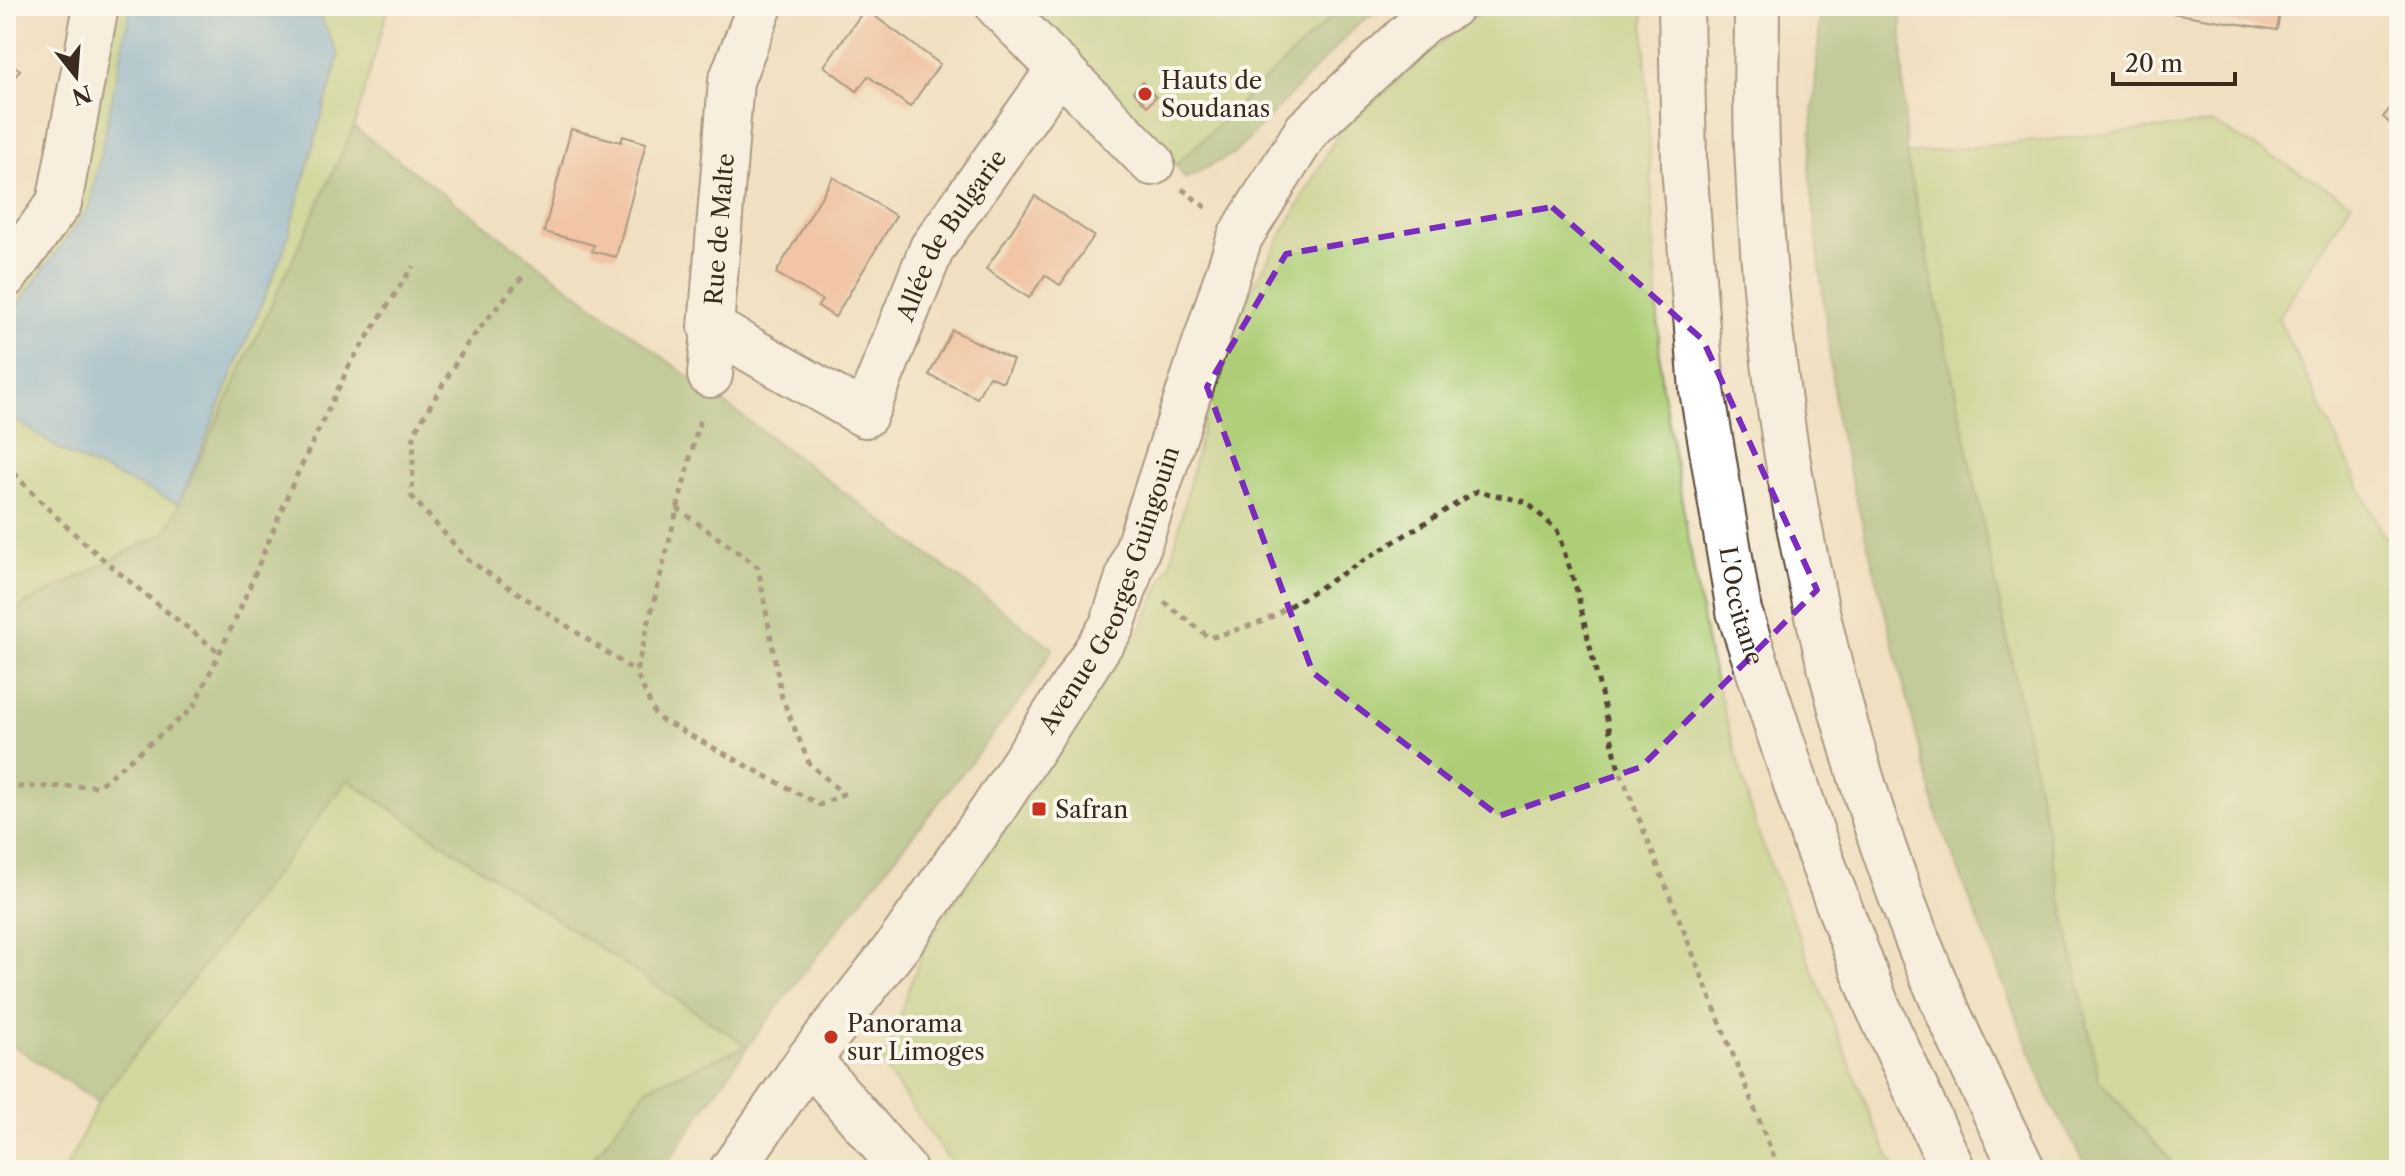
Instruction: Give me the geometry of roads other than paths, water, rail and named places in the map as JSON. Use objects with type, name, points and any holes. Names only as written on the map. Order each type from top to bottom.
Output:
[{"type":"main road","points":[[6,275],[59,203],[96,6]]},
{"type":"main road","name":"Rue de Malte","points":[[760,6],[731,81],[711,327],[865,415]]},
{"type":"main road","points":[[998,6],[1152,163]]},
{"type":"main road","name":"Avenue Georges Guingouin","points":[[732,1170],[809,1059],[899,944],[992,811],[1112,626],[1240,237],[1307,130],[1423,21],[1451,6]]},
{"type":"main road","name":"L'Occitane","points":[[1681,6],[1684,166],[1702,390],[1739,611],[1817,848],[1876,1003],[1953,1170]]},
{"type":"main road","points":[[1757,6],[1756,143],[1763,259],[1775,378],[1802,549],[1838,698],[1874,818],[1917,938],[1963,1046],[2023,1170]]},
{"type":"main road","name":"Allée de Bulgarie","points":[[865,415],[932,248],[1060,68]]},
{"type":"main road","points":[[710,375],[714,329]]},
{"type":"main road","points":[[809,1059],[904,1170]]},
{"type":"water","points":[[131,6],[315,6],[339,55],[284,250],[179,504],[67,454],[6,413],[6,321],[90,206]]},
{"type":"place","name":"Hauts de Soudanas","points":[[1145,94]]},
{"type":"place","name":"Safran","points":[[1039,809]]},
{"type":"place","name":"Panorama sur Limoges","points":[[831,1037]]}]
